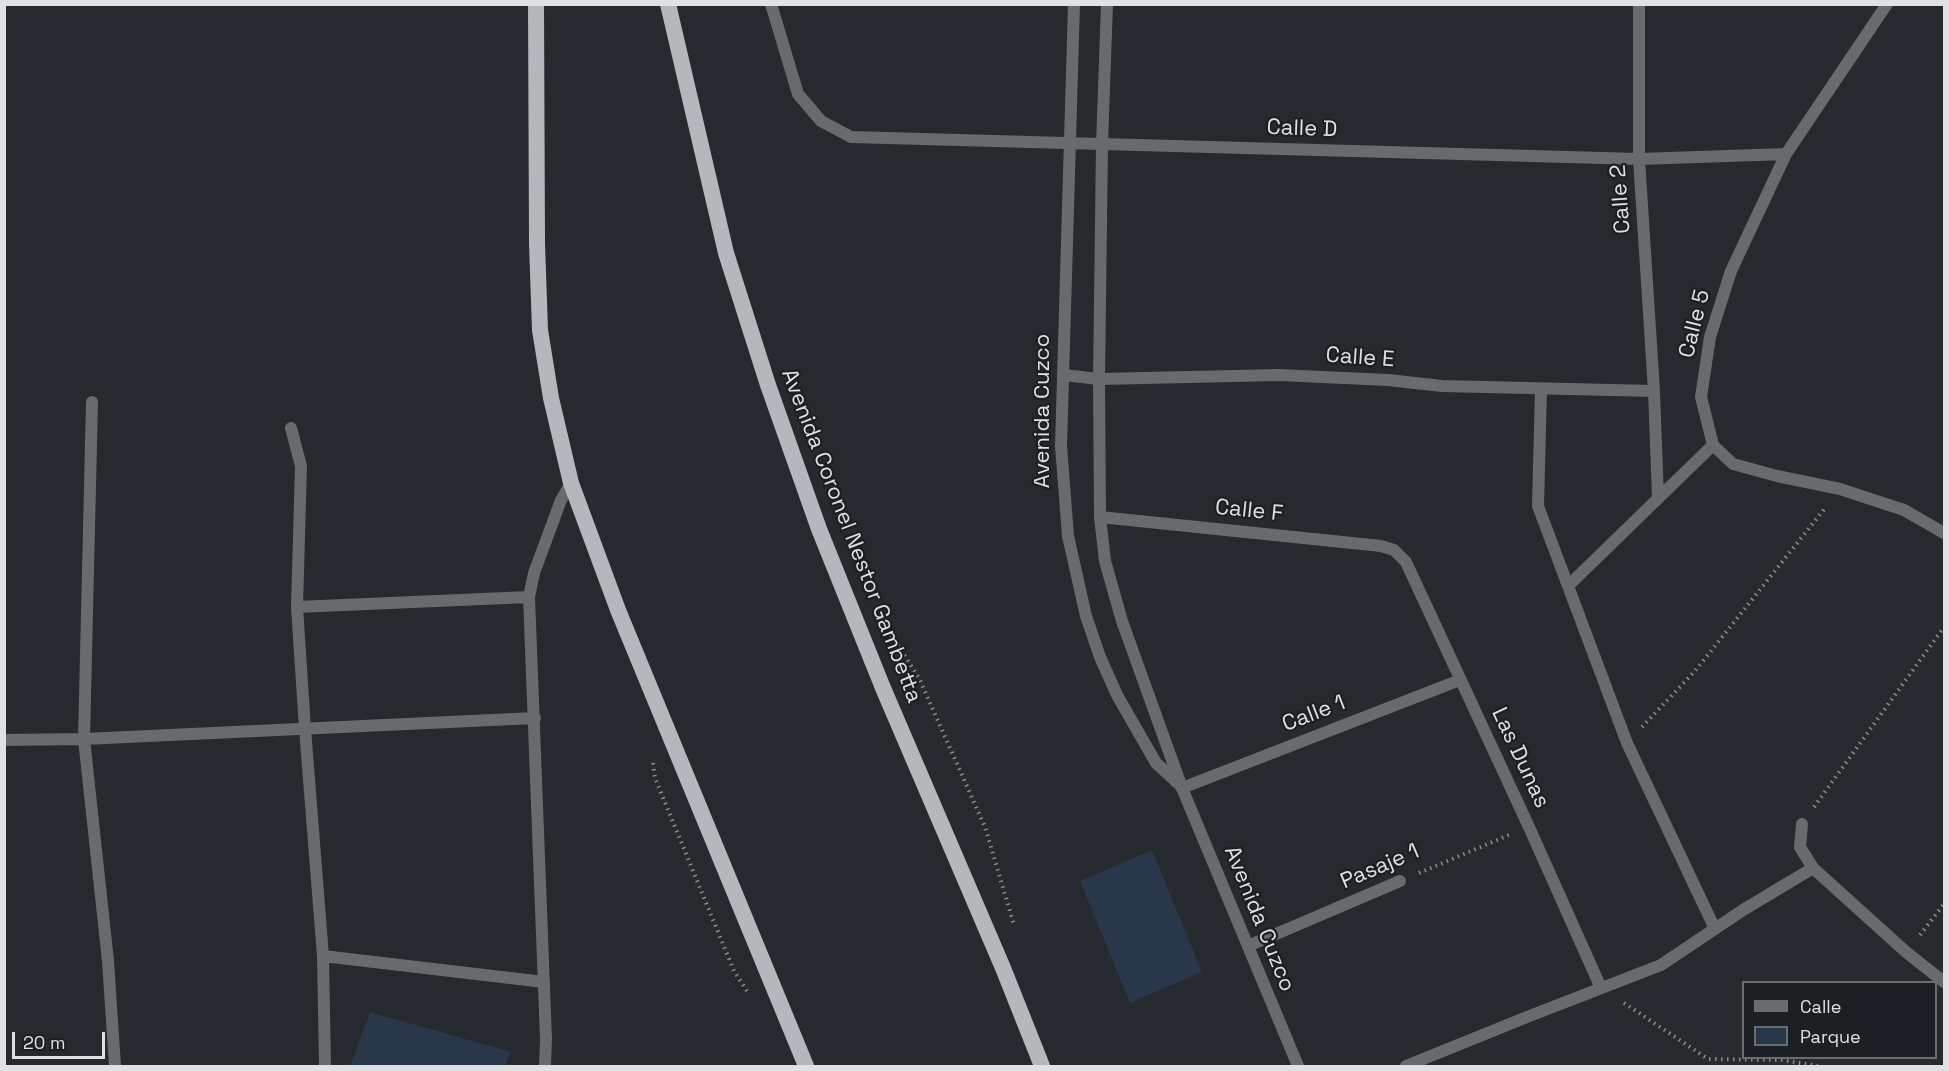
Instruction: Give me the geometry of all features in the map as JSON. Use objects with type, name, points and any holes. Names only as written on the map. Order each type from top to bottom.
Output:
[{"type":"highway","points":[[536,4],[537,244],[540,330],[551,398],[571,483],[618,610],[806,1066]]},
{"type":"highway","name":"Avenida Coronel Nestor Gambetta","points":[[668,4],[726,253],[776,407],[819,529],[883,688],[1003,968],[1042,1066]]},
{"type":"street","name":"Calle D","points":[[771,4],[798,94],[821,121],[850,137],[1639,159],[1786,154]]},
{"type":"street","name":"Avenida Cuzco","points":[[1074,4],[1061,446],[1064,506],[1073,563],[1086,616],[1100,657],[1117,695],[1156,763],[1182,788]]},
{"type":"street","name":"Avenida Cuzco","points":[[1107,4],[1102,144],[1099,380],[1100,517],[1105,561],[1113,591],[1182,788],[1298,1066]]},
{"type":"street","name":"Calle 2","points":[[1639,4],[1639,159],[1654,391],[1658,498]]},
{"type":"street","name":"Calle 5","points":[[1713,445],[1701,397],[1710,337],[1731,271],[1786,154],[1887,4]]},
{"type":"street","name":"Calle E","points":[[1063,375],[1099,380],[1279,375],[1388,380],[1442,387],[1654,391]]},
{"type":"street","points":[[1541,388],[1538,506],[1628,743],[1714,929]]},
{"type":"street","points":[[92,402],[84,739],[108,961],[115,1066]]},
{"type":"street","points":[[291,428],[302,466],[297,607],[323,956],[325,1066]]},
{"type":"street","points":[[1568,586],[1713,445],[1733,464],[1840,489],[1904,510],[1944,532]]},
{"type":"street","points":[[545,1066],[535,717],[529,597],[534,573],[545,542],[561,500],[571,483]]},
{"type":"street","name":"Calle F","points":[[1100,517],[1381,546],[1394,550]]},
{"type":"street","name":"Las Dunas","points":[[1394,550],[1406,562],[1601,988]]},
{"type":"street","points":[[297,607],[529,597]]},
{"type":"street","name":"Calle 1","points":[[1182,788],[1460,680]]},
{"type":"street","points":[[4,740],[84,739],[535,717]]},
{"type":"street","points":[[1802,824],[1800,847],[1813,868],[1906,952],[1944,982]]},
{"type":"street","points":[[1406,1066],[1661,965],[1714,929],[1813,868]]},
{"type":"street","name":"Pasaje 1","points":[[1248,946],[1400,881]]},
{"type":"street","points":[[323,956],[544,982]]},
{"type":"path","points":[[1628,743],[1695,671],[1840,489]]},
{"type":"path","points":[[883,622],[919,678],[985,827],[1016,935]]},
{"type":"path","points":[[1802,824],[1944,627]]},
{"type":"path","name":"Pasaje 1","points":[[1400,881],[1529,827]]},
{"type":"path","points":[[1906,952],[1944,904]]},
{"type":"path","points":[[1601,988],[1708,1059],[1782,1060],[1818,1066]]},
{"type":"green space","points":[[1152,850],[1202,972],[1130,1003],[1080,881]]},
{"type":"green space","points":[[370,1012],[511,1052],[505,1066],[350,1066]]}]
